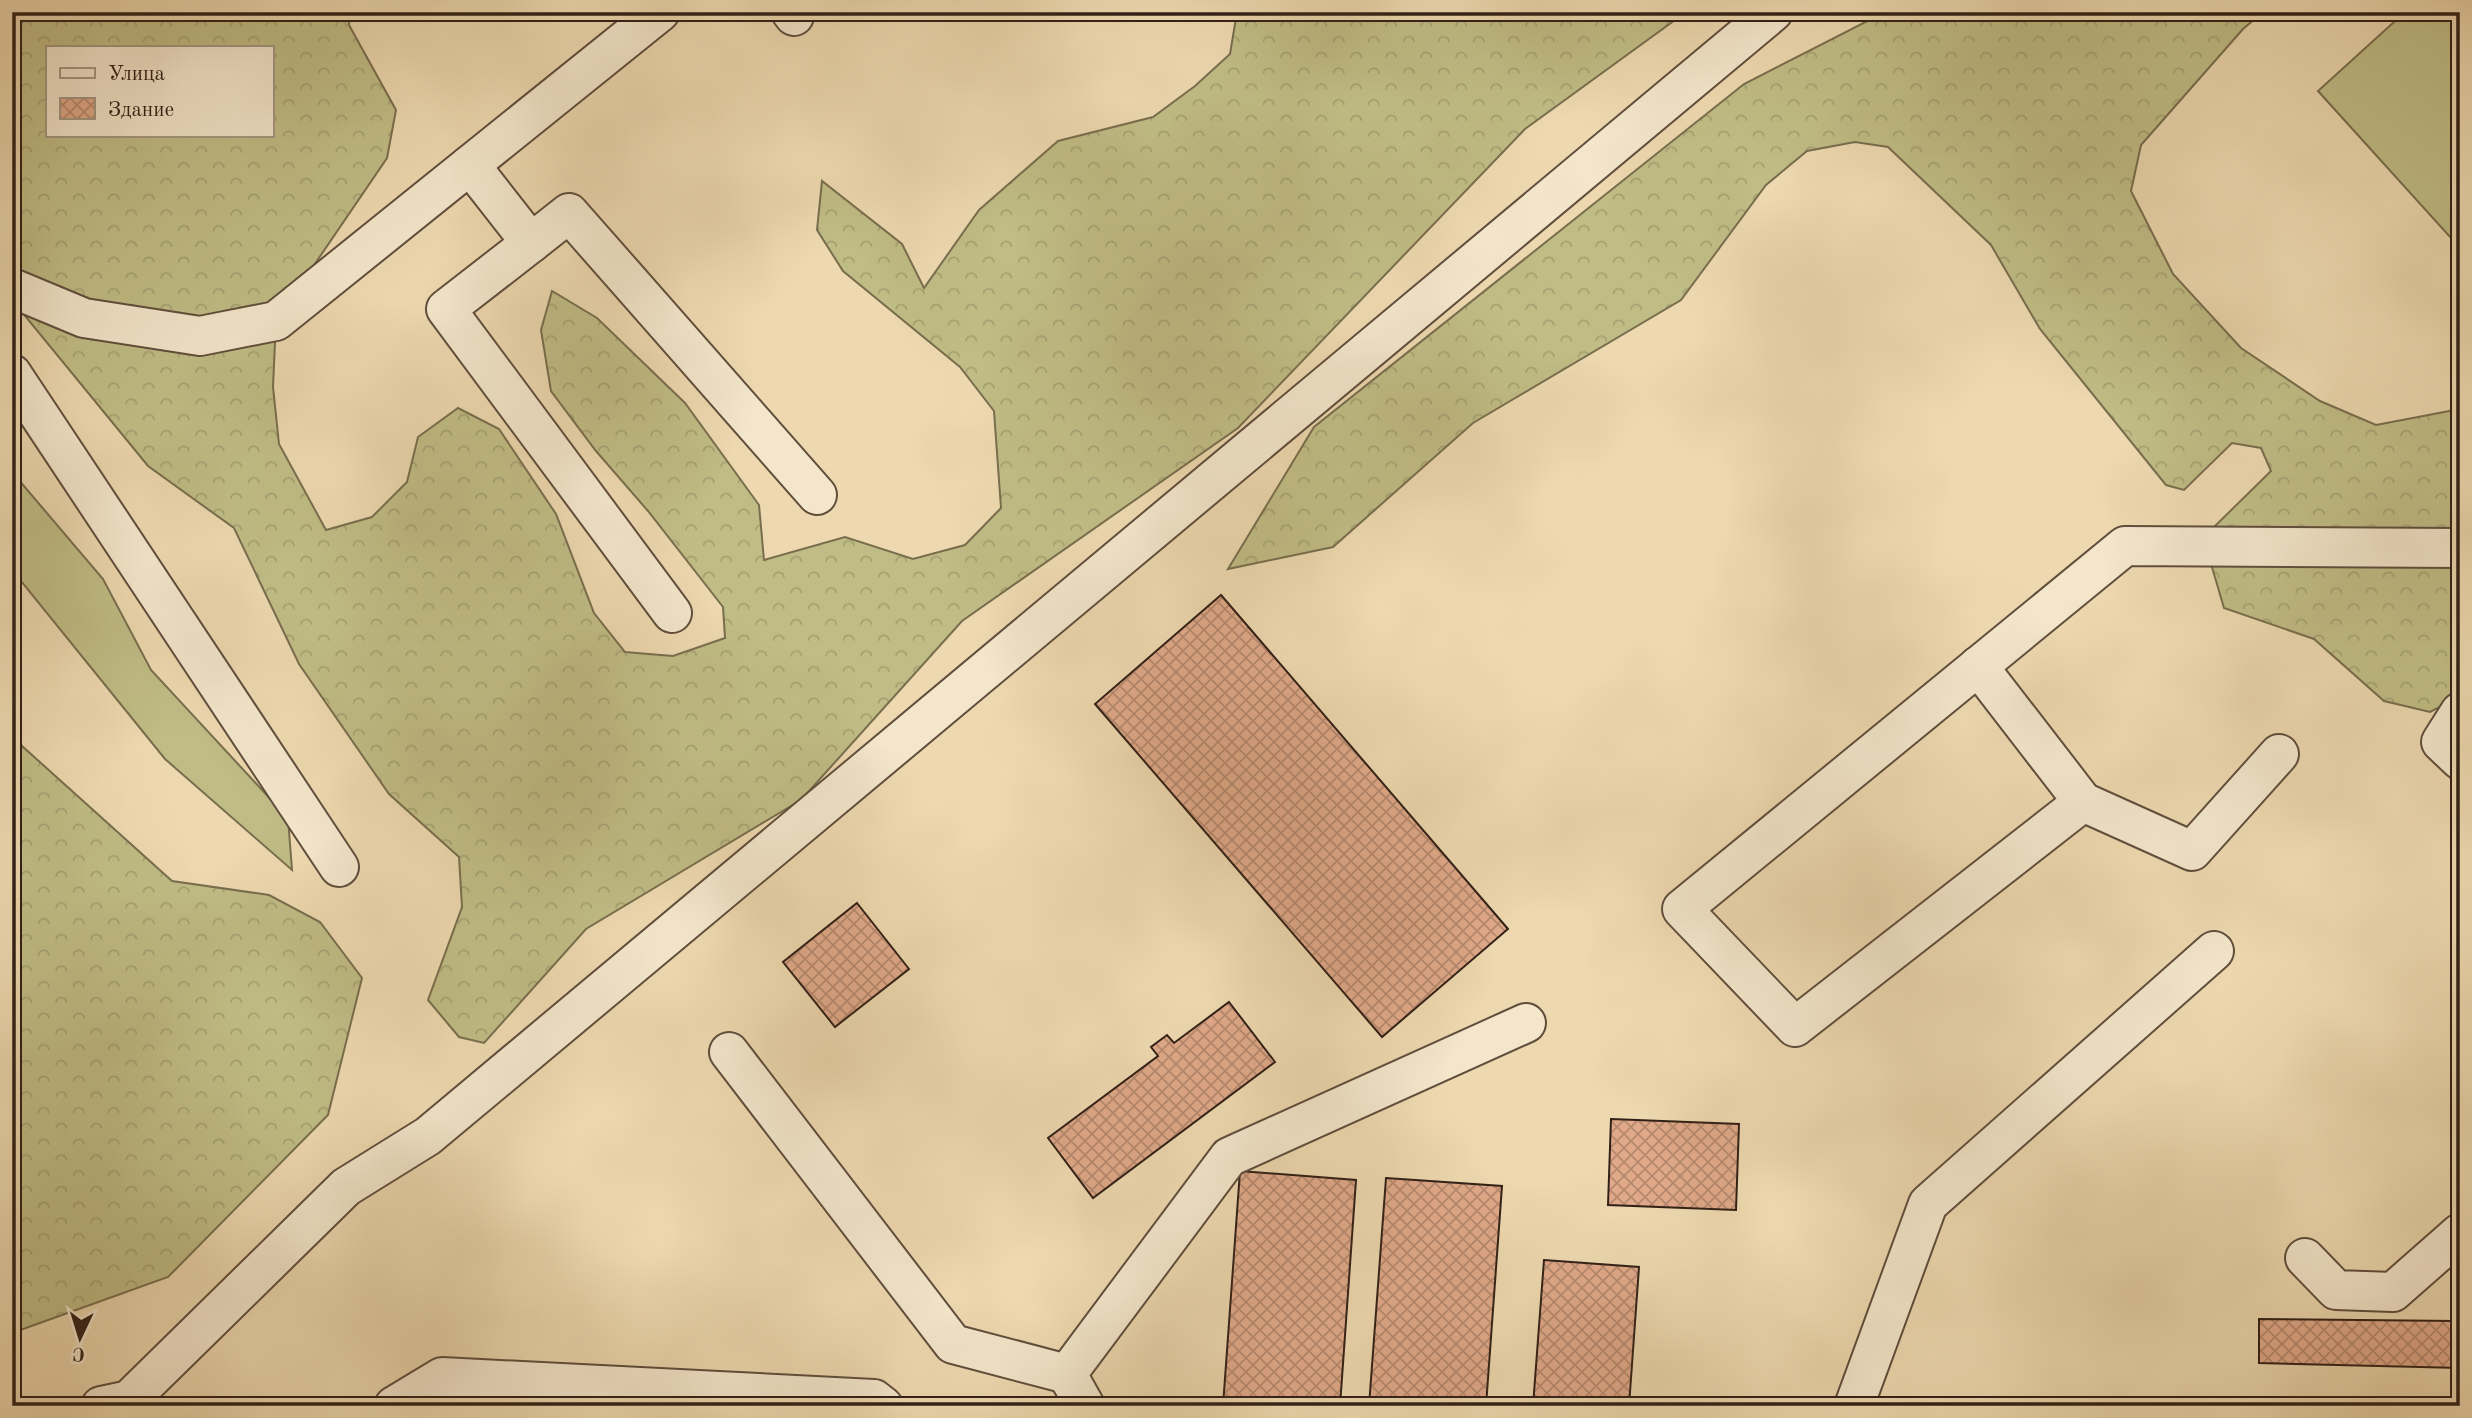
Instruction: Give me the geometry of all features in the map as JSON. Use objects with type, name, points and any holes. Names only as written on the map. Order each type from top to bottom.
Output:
[{"type":"lane","points":[[12,288],[84,318],[200,336],[276,321],[660,12]]},
{"type":"lane","points":[[101,1406],[129,1400],[346,1187],[428,1136],[1773,12]]},
{"type":"lane","points":[[470,165],[531,243]]},
{"type":"lane","points":[[672,613],[446,309],[569,213],[817,495]]},
{"type":"lane","points":[[12,374],[340,867]]},
{"type":"lane","points":[[2083,802],[1796,1027],[1682,909],[2125,546],[2460,548]]},
{"type":"lane","points":[[1979,666],[2083,802],[2192,851],[2279,754]]},
{"type":"lane","points":[[2460,712],[2441,742],[2460,760]]},
{"type":"lane","points":[[1854,1406],[1928,1203],[2214,951]]},
{"type":"lane","points":[[729,1052],[953,1344],[1076,1390],[1229,1157],[1526,1023]]},
{"type":"lane","points":[[2305,1258],[2336,1290],[2393,1292],[2460,1233]]},
{"type":"lane","points":[[394,1406],[442,1377],[874,1399],[883,1406]]},
{"type":"green space","points":[[12,12],[350,12],[349,25],[396,110],[387,158],[276,321],[273,387],[279,444],[326,530],[372,517],[407,482],[418,437],[458,408],[499,429],[556,514],[594,613],[625,652],[673,656],[725,638],[723,607],[648,511],[596,451],[551,391],[541,330],[552,291],[597,318],[685,403],[759,505],[764,560],[845,537],[913,559],[965,545],[1001,508],[994,411],[960,367],[843,271],[817,230],[822,181],[902,244],[924,288],[979,210],[1058,141],[1153,117],[1195,86],[1230,54],[1237,12],[1686,12],[1525,129],[1238,428],[962,621],[801,800],[586,929],[484,1043],[459,1037],[428,1000],[462,907],[459,857],[389,794],[299,664],[234,528],[148,466],[12,300]]},
{"type":"green space","points":[[1885,12],[2263,12],[2243,29],[2141,145],[2131,191],[2173,274],[2241,348],[2320,401],[2376,425],[2460,409],[2460,697],[2430,712],[2384,701],[2314,639],[2224,608],[2209,557],[2212,529],[2271,471],[2261,448],[2232,443],[2184,490],[2166,485],[2040,329],[1991,245],[1888,147],[1855,142],[1807,151],[1766,185],[1681,300],[1473,423],[1333,547],[1228,569],[1314,427],[1744,84]]},
{"type":"green space","points":[[2405,12],[2460,12],[2460,248],[2318,91]]},
{"type":"green space","points":[[12,472],[103,579],[151,670],[288,818],[292,870],[165,759],[12,570]]},
{"type":"green space","points":[[12,728],[22,746],[172,881],[269,895],[320,922],[362,978],[328,1115],[168,1277],[12,1333]]},
{"type":"building","points":[[1221,595],[1508,929],[1382,1037],[1095,704]]},
{"type":"building","points":[[857,903],[909,969],[835,1027],[783,962]]},
{"type":"building","points":[[1229,1002],[1275,1062],[1093,1198],[1048,1138],[1158,1056],[1151,1047],[1167,1035],[1174,1043]]},
{"type":"building","points":[[1611,1119],[1739,1124],[1736,1210],[1608,1205]]},
{"type":"building","points":[[1240,1171],[1356,1180],[1340,1406],[1223,1406]]},
{"type":"building","points":[[1386,1178],[1502,1186],[1486,1406],[1369,1406]]},
{"type":"building","points":[[1544,1260],[1639,1267],[1629,1406],[1533,1406]]},
{"type":"building","points":[[2457,1278],[2460,1278],[2460,1368],[2259,1363],[2259,1319],[2456,1321]]},
{"type":"building","points":[[2254,1399],[2452,1406],[2254,1406]]}]
